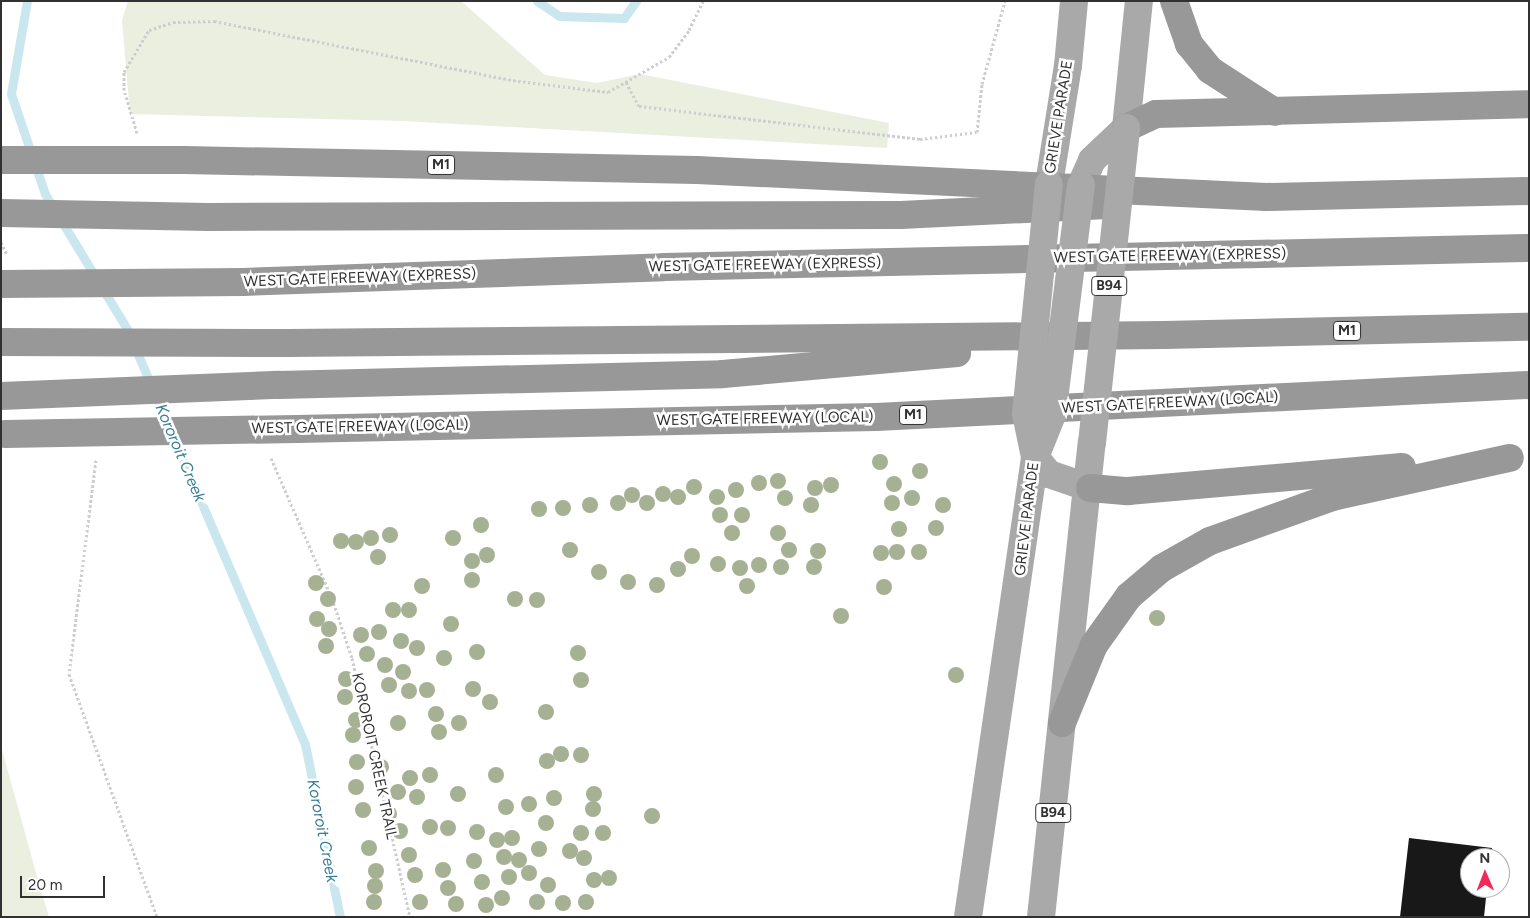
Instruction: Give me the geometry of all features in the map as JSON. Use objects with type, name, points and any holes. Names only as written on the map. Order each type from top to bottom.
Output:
[{"type":"highway","points":[[1174,1],[1189,44],[1210,70],[1275,112]]},
{"type":"highway","points":[[1126,128],[1156,114],[1529,104]]},
{"type":"highway","name":"M1","points":[[1,160],[184,160],[697,170],[1266,197],[1529,190]]},
{"type":"highway","points":[[1,213],[208,217],[901,215],[1266,197]]},
{"type":"highway","name":"WEST GATE FREEWAY (EXPRESS)","points":[[1,284],[243,282],[664,267],[1529,248]]},
{"type":"highway","name":"M1","points":[[2,342],[287,343],[1165,335],[1529,328]]},
{"type":"highway","points":[[1,396],[279,385],[722,374],[1165,335]]},
{"type":"highway","name":"WEST GATE FREEWAY (LOCAL)","points":[[3,434],[876,417],[1529,386]]},
{"type":"highway","points":[[1090,488],[1128,491],[1520,457]]},
{"type":"highway","points":[[1062,722],[1094,645],[1129,596],[1162,568],[1210,541],[1332,498],[1520,457]]},
{"type":"main road","name":"GRIEVE PARADE","points":[[968,917],[1035,457],[1026,414],[1049,184],[1067,74],[1074,1]]},
{"type":"main road","name":"B94","points":[[1041,917],[1090,488],[1092,443],[1139,1]]},
{"type":"main road","points":[[1090,488],[1049,474],[1035,457],[1052,416],[1081,185],[1092,160],[1126,128]]},
{"type":"path","points":[[518,81],[608,92],[669,57],[689,30],[703,1]]},
{"type":"path","points":[[626,82],[639,106],[920,139],[977,132],[982,84],[1005,1]]},
{"type":"path","points":[[98,465],[69,674],[157,917]]},
{"type":"path","name":"KOROROIT CREEK TRAIL","points":[[332,598],[352,658],[410,917]]},
{"type":"green space","points":[[128,1],[461,1],[545,75],[597,83],[640,74],[889,123],[887,148],[404,121],[130,114],[122,20]]},
{"type":"green space","points":[[1,746],[38,880],[49,917],[1,917]]},
{"type":"building","points":[[1409,838],[1492,848],[1460,848],[1460,898],[1486,898],[1484,917],[1400,917]]},
{"type":"waterway","name":"Kororoit Creek","points":[[27,1],[11,94],[45,194],[127,329],[305,744],[340,917]]},
{"type":"waterway","name":"Kororoit Creek","points":[[537,1],[559,16],[624,18],[636,1]]}]
